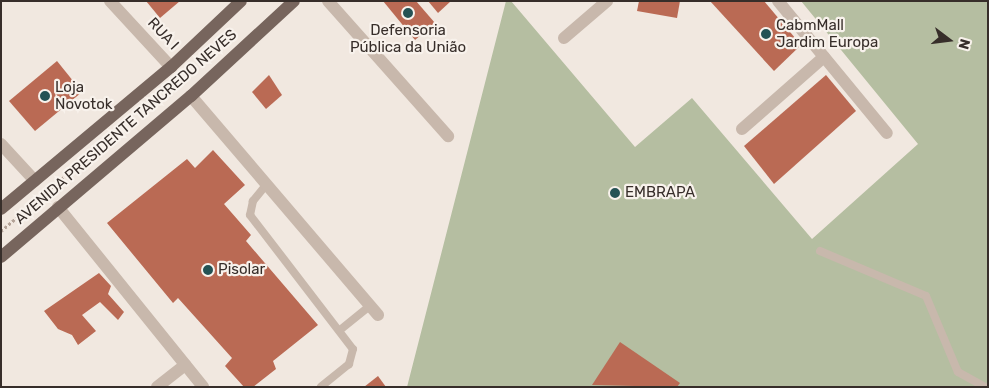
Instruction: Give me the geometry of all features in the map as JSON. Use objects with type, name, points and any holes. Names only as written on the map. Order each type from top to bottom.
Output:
[{"type":"main road","name":"AVENIDA PRESIDENTE TANCREDO NEVES","points":[[1,209],[172,67],[241,1]]},
{"type":"main road","name":"AVENIDA PRESIDENTE TANCREDO NEVES","points":[[1,256],[191,96],[294,1]]},
{"type":"street","name":"RUA I","points":[[110,1],[172,67]]},
{"type":"street","points":[[328,1],[448,136]]},
{"type":"street","points":[[564,38],[607,1]]},
{"type":"street","points":[[778,1],[887,133]]},
{"type":"street","points":[[742,129],[824,57]]},
{"type":"street","points":[[191,96],[374,311]]},
{"type":"street","points":[[1,144],[35,181]]},
{"type":"street","points":[[58,207],[203,387]]},
{"type":"street","points":[[157,387],[185,365]]},
{"type":"lane","points":[[266,185],[253,201],[250,215],[353,349],[349,364],[321,387]]},
{"type":"lane","points":[[820,251],[926,296],[958,372],[985,387]]},
{"type":"lane","points":[[340,330],[374,311]]},
{"type":"green space","name":"EMBRAPA","points":[[506,1],[511,1],[635,147],[692,98],[812,239],[918,144],[801,1],[988,1],[988,387],[407,387]]},
{"type":"building","points":[[146,1],[180,1],[160,18]]},
{"type":"building","name":"Defensoria Pública da União","points":[[383,1],[416,1],[435,23],[415,40]]},
{"type":"building","points":[[428,1],[451,1],[438,13]]},
{"type":"building","points":[[639,1],[680,1],[677,18],[637,11]]},
{"type":"building","name":"CabmMall Jardim Europa","points":[[710,1],[764,1],[801,45],[774,71]]},
{"type":"building","name":"Loja Novotok","points":[[57,61],[82,92],[35,131],[9,101]]},
{"type":"building","points":[[269,75],[282,95],[266,109],[252,92]]},
{"type":"building","points":[[826,75],[856,111],[774,184],[744,146]]},
{"type":"building","name":"Pisolar","points":[[213,150],[245,185],[224,204],[251,235],[246,241],[318,325],[273,361],[276,369],[253,387],[244,387],[225,366],[232,358],[178,298],[173,303],[107,223],[187,159],[195,168]]},
{"type":"building","points":[[99,273],[111,286],[108,294],[124,312],[118,320],[100,302],[82,315],[96,331],[78,345],[72,335],[58,329],[44,311]]},
{"type":"building","points":[[620,342],[680,383],[677,387],[592,385]]},
{"type":"building","points":[[378,376],[386,387],[364,387]]},
{"type":"place","name":"Defensoria Pública da União","points":[[408,13]]},
{"type":"place","name":"CabmMall Jardim Europa","points":[[766,34]]},
{"type":"place","name":"Loja Novotok","points":[[45,96]]},
{"type":"place","name":"EMBRAPA","points":[[615,193]]},
{"type":"place","name":"Pisolar","points":[[208,270]]}]
